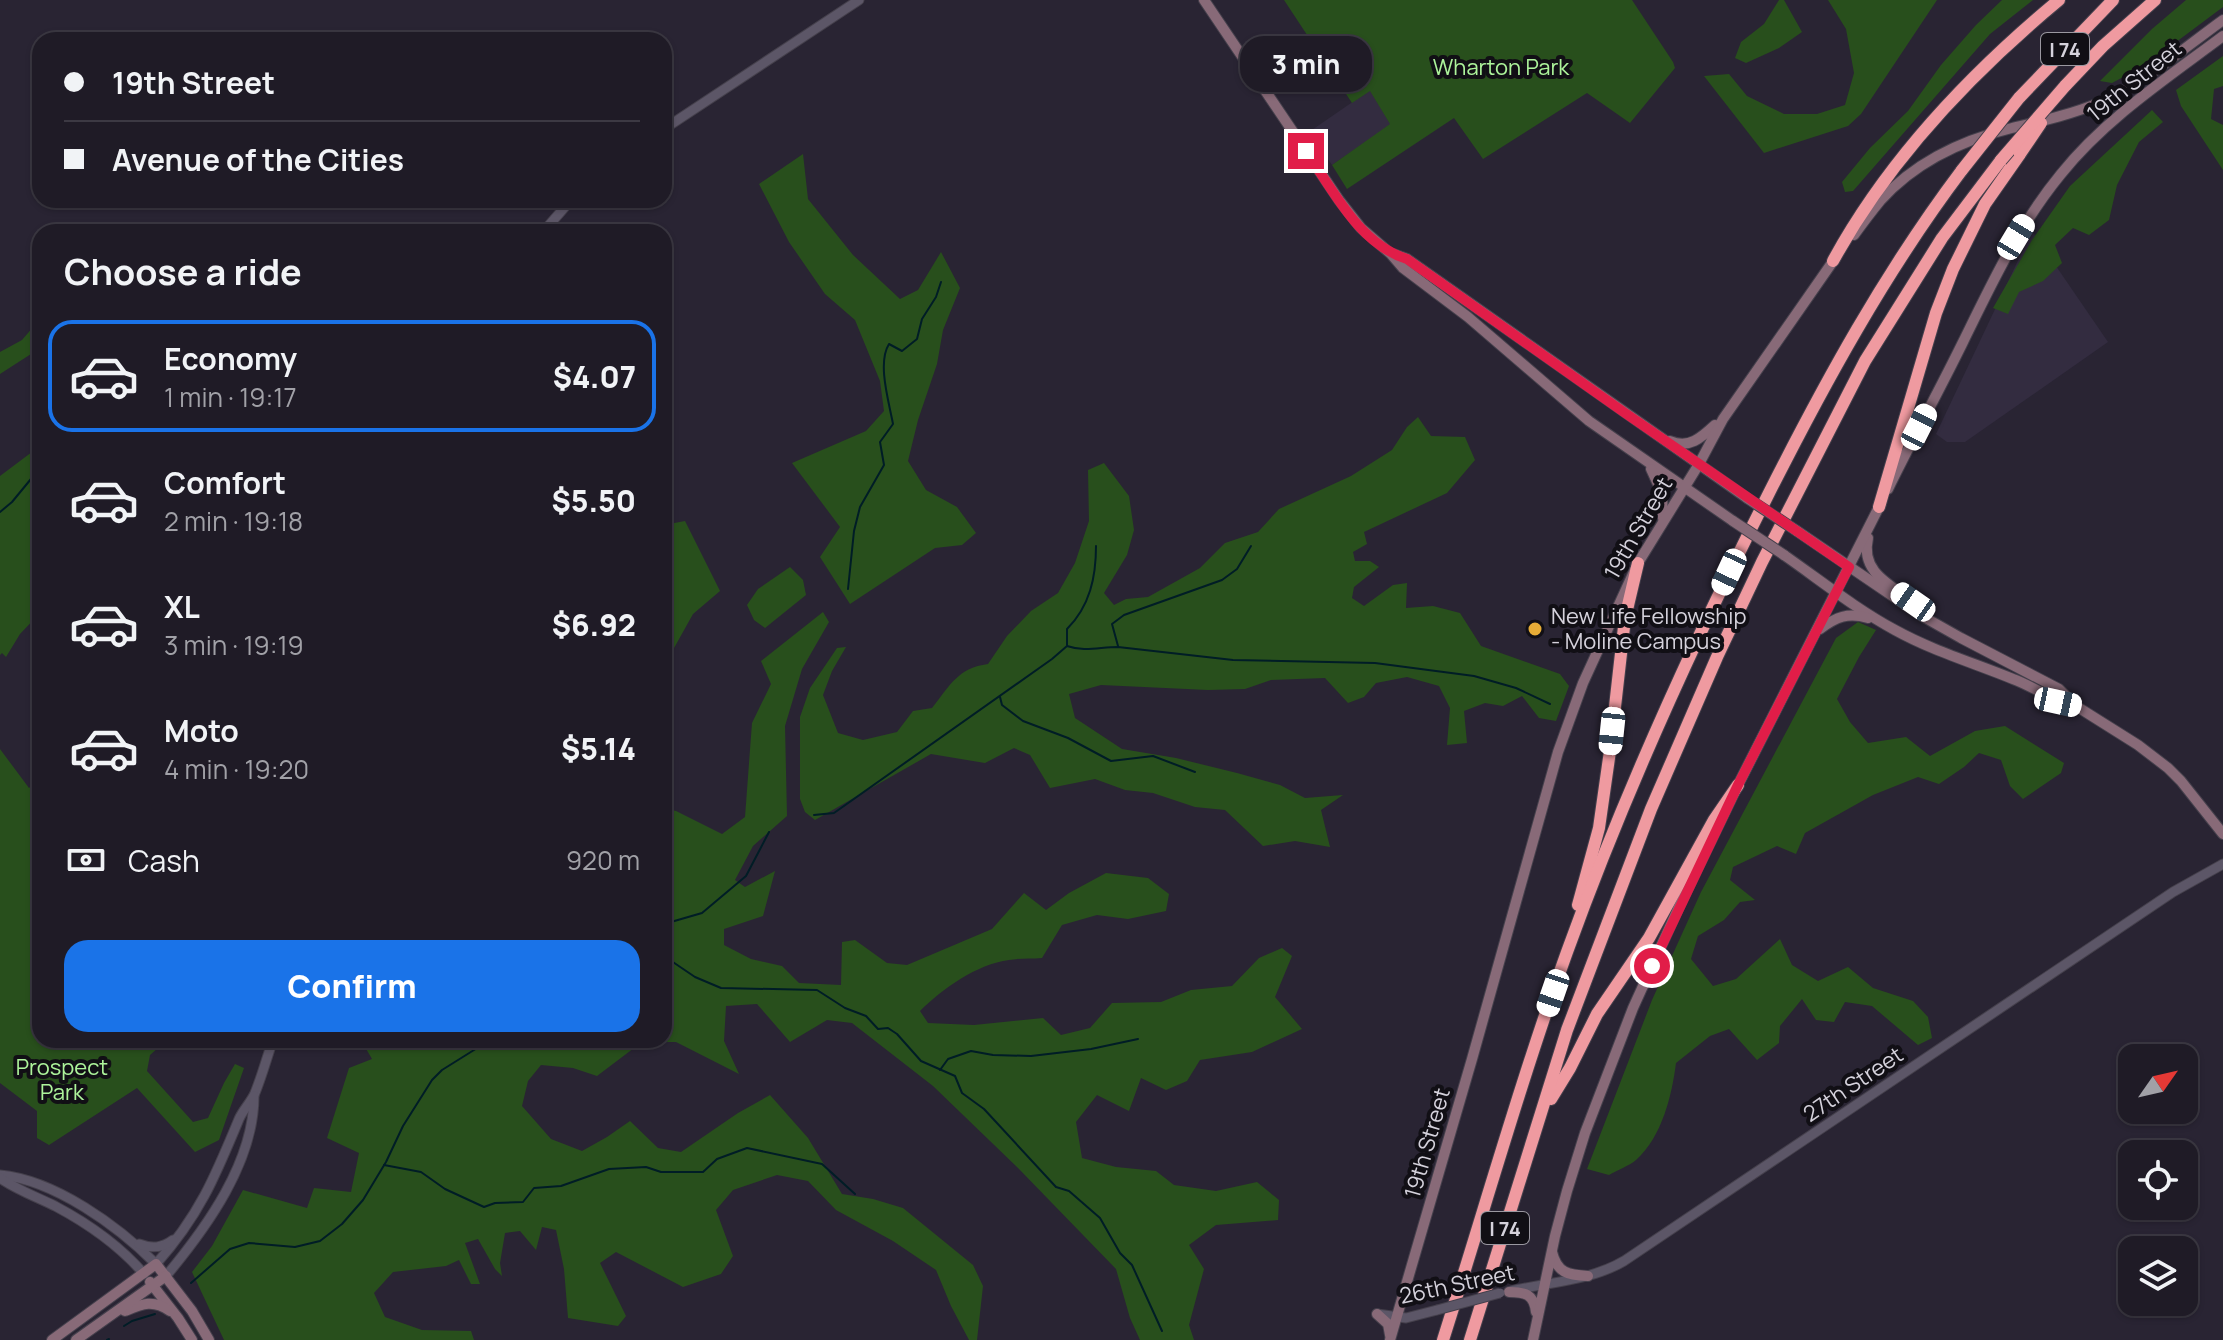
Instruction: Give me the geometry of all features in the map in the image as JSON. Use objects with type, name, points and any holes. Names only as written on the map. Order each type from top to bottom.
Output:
[{"type":"highway","points":[[1833,261],[1853,224],[1923,133],[2006,46],[2059,0]]},
{"type":"highway","name":"I 74","points":[[1443,1340],[1501,1148],[1563,966],[1633,783],[1752,525],[1857,328],[1912,240],[2019,98],[2113,0]]},
{"type":"highway","name":"I 74","points":[[1470,1340],[1567,1030],[1646,822],[1762,562],[1865,361],[1942,238],[2001,160],[2065,86],[2103,46],[2155,0]]},
{"type":"highway","points":[[1879,507],[1936,313],[1953,269],[1985,204],[2065,86]]},
{"type":"highway","points":[[1563,966],[1599,828],[1625,618],[1638,563]]},
{"type":"highway","points":[[1540,1116],[1570,1068],[1597,1014],[1649,938],[1714,820],[1738,785]]},
{"type":"main road","points":[[1204,0],[1361,228],[1403,268],[1463,313],[1579,413],[1883,623],[1948,655],[2017,680],[2058,702],[2076,706]]},
{"type":"main road","name":"19th Street","points":[[1390,1340],[1564,734],[1590,666],[1638,563],[1723,419],[1833,261],[1882,199],[1927,161],[1967,141],[2110,98],[2148,75],[2223,20]]},
{"type":"main road","name":"19th Street","points":[[1544,1284],[1580,1149],[1633,1008],[1738,785],[2016,237],[2043,197],[2104,130],[2223,36]]},
{"type":"main road","points":[[1391,254],[1407,259],[1747,498],[1922,616],[2059,689],[2076,706],[2168,768],[2223,834]]},
{"type":"main road","points":[[1658,436],[1677,444],[1695,442],[1723,419]]},
{"type":"main road","points":[[1645,461],[1661,487],[1663,520]]},
{"type":"main road","points":[[1872,520],[1866,547],[1870,567],[1877,577],[1997,657]]},
{"type":"main road","points":[[1818,630],[1841,616],[1862,616],[1883,623]]},
{"type":"main road","points":[[1552,1250],[1561,1271],[1588,1276]]},
{"type":"main road","points":[[52,1340],[156,1264],[192,1311],[209,1340]]},
{"type":"main road","points":[[144,1274],[192,1340]]},
{"type":"main road","points":[[76,1340],[166,1276]]},
{"type":"main road","points":[[1533,1340],[1544,1284]]},
{"type":"main road","points":[[1505,1292],[1530,1295],[1535,1303],[1537,1322]]},
{"type":"main road","points":[[108,1318],[152,1303],[161,1305],[178,1318]]},
{"type":"main road","points":[[1377,1314],[1390,1328],[1390,1340]]},
{"type":"street","points":[[672,124],[859,0]]},
{"type":"street","points":[[550,224],[564,208]]},
{"type":"street","name":"27th Street","points":[[1544,1284],[1588,1276],[1624,1261],[2173,892],[2223,864]]},
{"type":"street","points":[[0,1176],[13,1176],[40,1185],[74,1202],[133,1241],[156,1264],[176,1242],[215,1179],[241,1114],[254,1094],[270,1048]]},
{"type":"street","points":[[166,1276],[195,1240],[225,1194],[254,1117],[254,1094]]},
{"type":"street","points":[[0,1176],[12,1187],[83,1222],[144,1274]]},
{"type":"street","points":[[133,1241],[149,1247],[165,1245],[177,1237],[194,1216]]},
{"type":"street","name":"26th Street","points":[[1377,1314],[1406,1318],[1544,1284]]},
{"type":"shaded area","points":[[1370,90],[1391,125],[1332,165],[1309,132]]},
{"type":"shaded area","points":[[2032,231],[2108,342],[1965,442],[1947,442],[1936,434]]},
{"type":"green space","name":"Wharton Park","points":[[1284,0],[1632,0],[1675,68],[1630,123],[1587,93],[1483,159],[1454,118],[1347,189],[1332,165],[1390,124],[1370,91],[1352,103]]},
{"type":"green space","points":[[1779,0],[1784,0],[1802,32],[1779,48],[1746,63],[1735,58],[1741,42],[1764,24]]},
{"type":"green space","points":[[1828,0],[1937,0],[1861,114],[1848,126],[1764,153],[1704,76],[1729,74],[1747,96],[1784,114],[1817,114],[1845,105],[1854,73],[1846,29]]},
{"type":"green space","points":[[2002,0],[2033,0],[1990,34],[1853,191],[1845,192],[1842,182],[1870,148],[1908,111],[1941,65],[1976,25]]},
{"type":"green space","points":[[2186,0],[2223,0],[2223,7],[2144,66],[2112,83],[2100,81],[2152,29]]},
{"type":"green space","points":[[2223,56],[2223,86],[2214,89],[2211,119],[2223,125],[2223,170],[2181,106],[2176,90]]},
{"type":"green space","points":[[2152,110],[2163,122],[2139,142],[2117,185],[2109,220],[2089,235],[2073,228],[2055,245],[2062,263],[2043,281],[2019,292],[2008,314],[1993,308],[2032,240],[2070,186]]},
{"type":"green space","points":[[803,154],[808,199],[853,255],[900,299],[918,290],[941,252],[960,288],[943,330],[937,364],[908,461],[926,490],[957,507],[976,533],[962,545],[935,548],[850,604],[820,557],[840,527],[792,463],[866,431],[884,411],[880,381],[855,320],[825,294],[789,242],[759,184]]},
{"type":"green space","points":[[32,328],[32,353],[0,374],[0,352],[22,340]]},
{"type":"green space","points":[[1418,417],[1431,436],[1465,437],[1475,460],[1447,493],[1364,532],[1367,544],[1353,552],[1355,561],[1370,561],[1379,567],[1354,587],[1352,598],[1364,606],[1393,585],[1407,583],[1406,608],[1433,606],[1460,613],[1481,646],[1560,674],[1569,686],[1556,721],[1539,718],[1522,696],[1503,706],[1485,703],[1464,711],[1467,743],[1447,745],[1450,708],[1439,686],[1407,677],[1376,683],[1364,697],[1348,703],[1325,678],[1271,680],[1245,689],[1101,685],[1069,694],[1075,718],[1122,749],[1237,773],[1280,785],[1305,798],[1343,795],[1321,810],[1330,847],[1295,841],[1263,846],[1225,810],[1195,807],[1153,793],[1125,790],[1095,779],[1050,788],[1030,755],[1014,748],[985,763],[931,754],[815,820],[805,812],[800,799],[800,717],[810,688],[837,648],[846,647],[823,695],[838,733],[863,740],[897,732],[913,711],[932,708],[962,674],[988,664],[1007,636],[1031,611],[1058,593],[1075,563],[1089,521],[1088,470],[1104,463],[1129,496],[1134,530],[1127,555],[1104,593],[1114,605],[1126,599],[1148,597],[1200,568],[1225,543],[1258,532],[1279,509],[1351,476],[1392,450],[1407,427]]},
{"type":"green space","points":[[32,452],[32,621],[6,657],[2,653],[0,655],[0,476]]},
{"type":"green space","points":[[685,521],[720,591],[693,614],[672,652],[672,523]]},
{"type":"green space","points":[[790,567],[803,580],[806,595],[765,628],[754,620],[747,605],[758,589]]},
{"type":"green space","points":[[823,612],[829,622],[802,669],[785,726],[787,816],[753,846],[735,880],[745,887],[775,871],[763,916],[724,929],[724,945],[751,959],[782,966],[799,983],[841,985],[842,942],[855,940],[887,963],[907,965],[992,929],[1024,893],[1046,910],[1106,873],[1148,878],[1169,894],[1166,911],[1128,919],[1097,915],[1062,925],[1042,958],[997,962],[973,972],[949,986],[920,1011],[928,1023],[974,1025],[1043,1018],[1061,1035],[1090,1028],[1112,1003],[1161,1002],[1191,990],[1232,986],[1259,958],[1282,948],[1292,956],[1275,997],[1302,1029],[1252,1052],[1200,1060],[1187,1081],[1166,1090],[1141,1078],[1129,1111],[1097,1095],[1076,1122],[1082,1158],[1116,1167],[1156,1171],[1174,1185],[1216,1191],[1257,1182],[1279,1200],[1278,1220],[1216,1225],[1189,1245],[1204,1269],[1189,1325],[1194,1340],[1140,1340],[1130,1318],[1116,1269],[933,1086],[852,1023],[827,1020],[790,1042],[757,1004],[726,1006],[724,1041],[739,1074],[672,1042],[672,810],[722,834],[745,817],[752,723],[771,684],[761,661]]},
{"type":"green space","points":[[1858,622],[1876,630],[1837,699],[1850,722],[1868,743],[1906,737],[1930,756],[1975,731],[2005,726],[2064,763],[2061,773],[2023,799],[2010,786],[2001,760],[1979,753],[1939,784],[1918,777],[1873,795],[1805,833],[1796,854],[1777,846],[1733,867],[1730,880],[1755,900],[1740,902],[1724,920],[1698,936],[1691,959],[1713,986],[1736,979],[1780,939],[1792,965],[1818,981],[1848,967],[1873,988],[1913,1001],[1928,1017],[1932,1038],[1918,1045],[1872,1006],[1845,1002],[1834,1022],[1816,1020],[1802,999],[1780,1026],[1779,1043],[1757,1060],[1729,1029],[1710,1036],[1676,1063],[1664,1115],[1645,1151],[1633,1162],[1609,1175],[1587,1169],[1652,1000],[1701,892],[1836,638]]},
{"type":"green space","name":"Prospect Park","points":[[0,749],[29,788],[32,785],[32,1048],[158,1048],[150,1055],[147,1071],[193,1122],[208,1118],[235,1064],[244,1068],[219,1140],[195,1152],[137,1088],[49,1145],[37,1138],[37,1111],[0,1083]]},
{"type":"green space","points":[[366,1048],[634,1048],[597,1076],[573,1068],[541,1065],[528,1081],[522,1106],[551,1139],[582,1151],[630,1121],[658,1148],[681,1152],[770,1095],[808,1138],[842,1194],[903,1208],[973,1265],[983,1286],[977,1340],[969,1340],[936,1270],[893,1241],[836,1210],[808,1181],[777,1175],[733,1190],[716,1210],[733,1256],[721,1274],[683,1287],[616,1252],[600,1263],[626,1316],[618,1326],[568,1318],[564,1269],[556,1230],[542,1227],[536,1250],[520,1231],[505,1233],[500,1263],[502,1276],[478,1239],[465,1243],[480,1284],[471,1284],[459,1260],[446,1266],[393,1272],[374,1293],[385,1317],[422,1330],[471,1331],[474,1340],[224,1340],[192,1272],[212,1246],[243,1190],[307,1208],[314,1188],[351,1192],[359,1153],[327,1138],[349,1068],[372,1059]]},
{"type":"waterway","points":[[848,589],[854,531],[860,507],[884,465],[880,442],[893,424],[885,383],[886,352],[889,344],[902,351],[917,339],[922,319],[936,297],[941,282]]},
{"type":"waterway","points":[[0,512],[32,478]]},
{"type":"waterway","points":[[1067,645],[1067,629],[1081,611],[1090,590],[1096,546]]},
{"type":"waterway","points":[[1118,646],[1112,624],[1124,615],[1222,580],[1237,569],[1251,546]]},
{"type":"waterway","points":[[814,815],[834,813],[1067,646],[1086,649],[1118,647],[1233,660],[1375,663],[1474,676],[1516,688],[1550,704]]},
{"type":"waterway","points":[[1000,697],[1002,705],[1023,721],[1068,738],[1111,761],[1153,756],[1195,772]]},
{"type":"waterway","points":[[672,922],[702,913],[746,876],[769,832]]},
{"type":"waterway","points":[[672,961],[695,977],[721,988],[817,990],[845,1008],[866,1016],[878,1029],[888,1028],[921,1061],[955,1076],[962,1093],[984,1109],[1056,1187],[1069,1191],[1100,1218],[1120,1253],[1132,1265],[1162,1331]]},
{"type":"waterway","points":[[940,1070],[948,1059],[971,1051],[1031,1056],[1091,1049],[1138,1039]]},
{"type":"waterway","points":[[191,1283],[230,1249],[249,1243],[295,1247],[320,1241],[342,1224],[363,1200],[432,1080],[477,1048]]},
{"type":"waterway","points":[[384,1165],[421,1172],[445,1189],[484,1207],[495,1203],[523,1202],[534,1188],[561,1186],[609,1169],[646,1167],[661,1172],[703,1172],[717,1159],[747,1148],[822,1164],[855,1194]]},
{"type":"waterway","points":[[124,1326],[155,1314]]},
{"type":"place","name":"New Life Fellowship - Moline Campus","points":[[1535,629]]},
{"type":"route","points":[[1306,151],[1361,228],[1391,254],[1407,259],[1849,567],[1738,785],[1652,966]]}]
